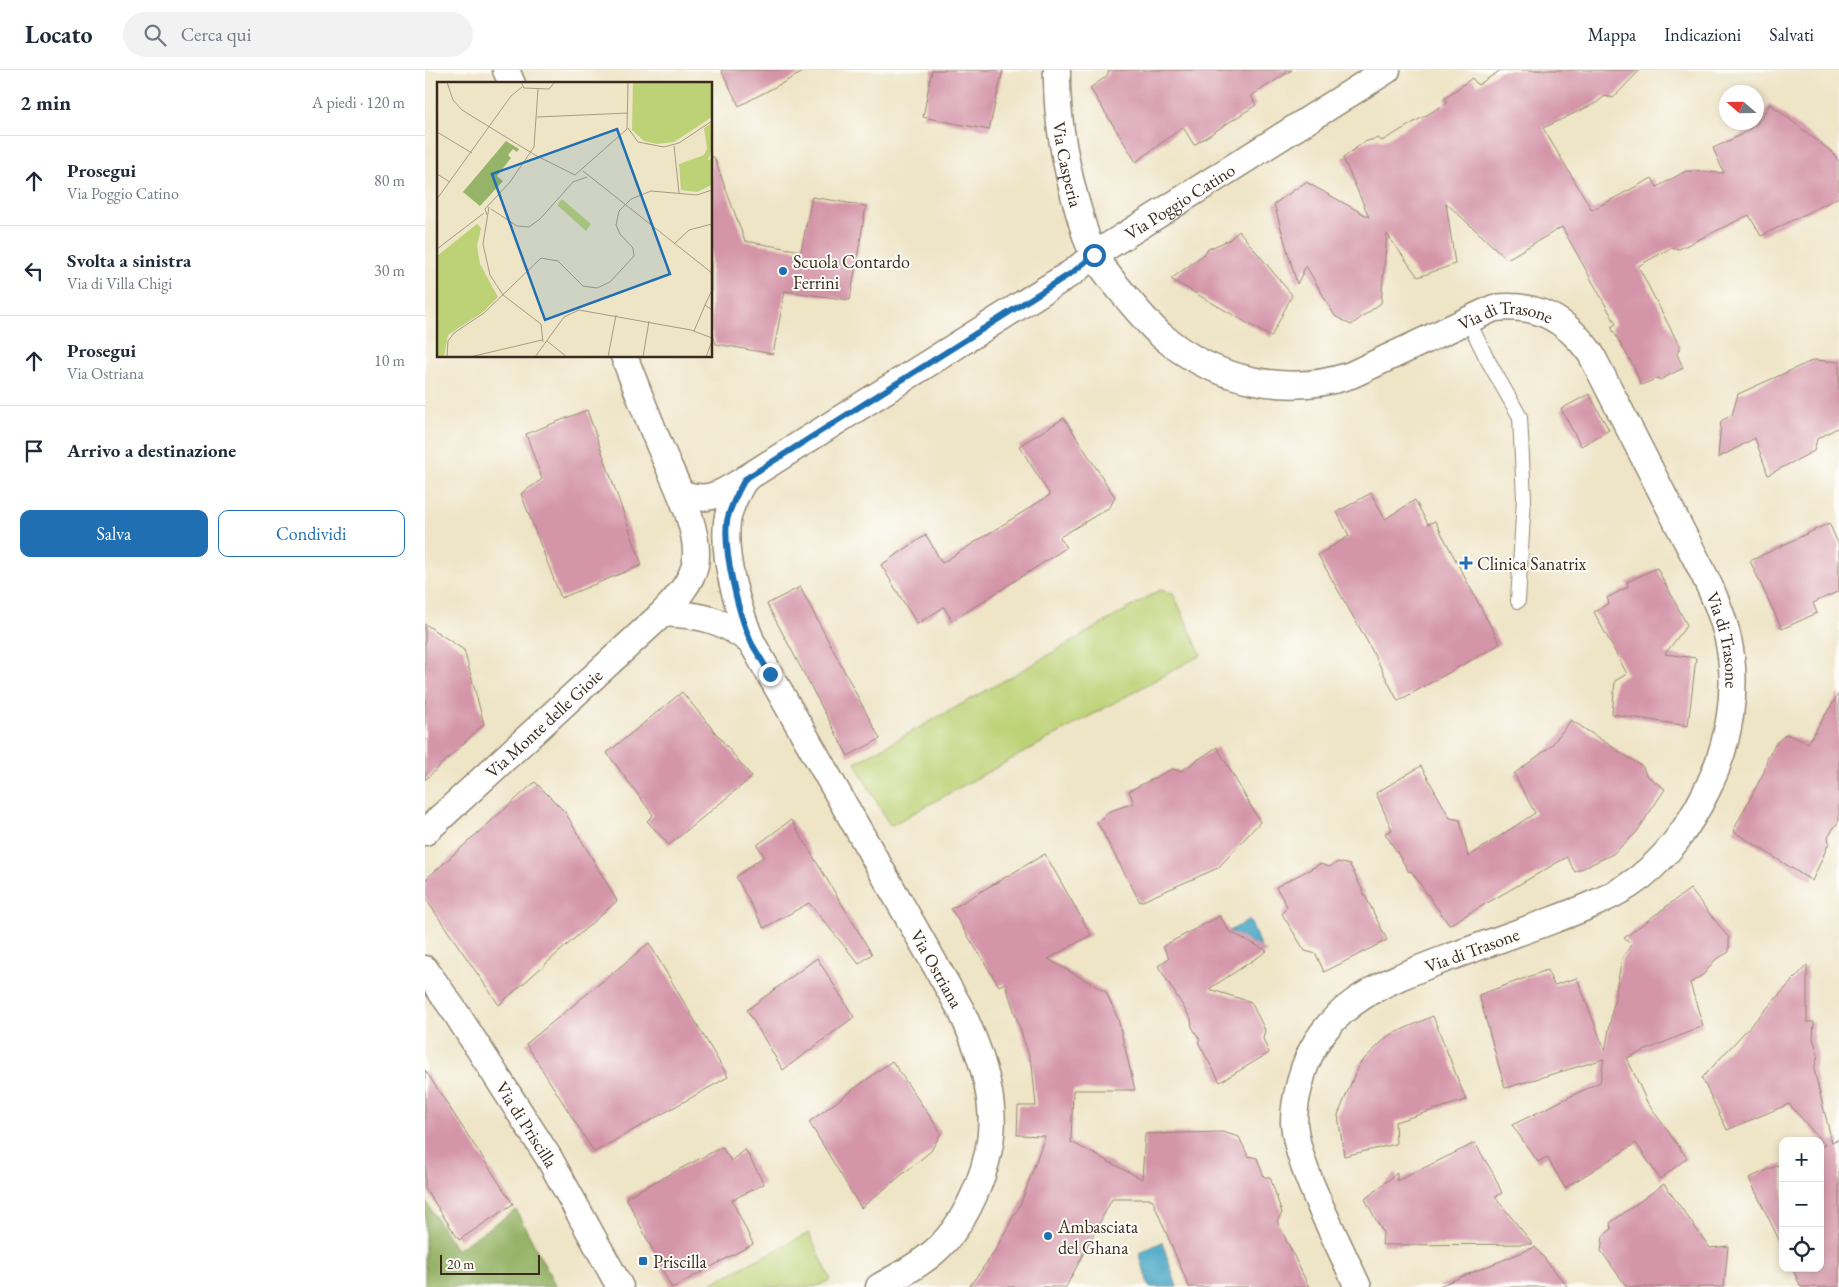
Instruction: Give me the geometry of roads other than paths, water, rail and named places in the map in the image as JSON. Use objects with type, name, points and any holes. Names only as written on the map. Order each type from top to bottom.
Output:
[{"type":"street","points":[[506,70],[511,82]]},
{"type":"street","name":"Via Casperia","points":[[1057,70],[1059,110],[1068,171],[1094,255]]},
{"type":"street","name":"Via Poggio Catino","points":[[681,493],[691,497],[709,498],[745,479],[1073,272],[1094,255],[1387,70]]},
{"type":"street","name":"Via di Trasone","points":[[1094,255],[1135,308],[1170,342],[1211,366],[1246,379],[1267,384],[1301,385],[1339,379],[1363,370],[1485,312],[1500,308],[1518,307],[1535,311],[1565,324],[1580,339],[1591,354],[1711,590],[1728,638],[1732,673],[1731,701],[1725,739],[1711,783],[1692,819],[1666,854],[1655,865],[1631,884],[1591,906],[1385,982],[1351,1005],[1321,1034],[1301,1075],[1294,1121],[1297,1141],[1303,1164],[1313,1188],[1359,1287]]},
{"type":"street","name":"Via Monte delle Gioie","points":[[425,832],[663,613],[688,581],[695,564],[694,536],[681,493],[625,358]]},
{"type":"street","points":[[745,479],[729,514],[727,544],[730,567],[741,614],[752,643]]},
{"type":"street","points":[[663,613],[690,615],[715,620],[734,629],[752,643]]},
{"type":"street","name":"Via Ostriana","points":[[752,643],[961,1010],[980,1056],[989,1091],[992,1108],[991,1128],[978,1186],[972,1201],[949,1237],[933,1252],[879,1287]]},
{"type":"street","name":"Via di Priscilla","points":[[425,969],[549,1158],[621,1287]]},
{"type":"lane","points":[[1468,320],[1520,418],[1524,500],[1517,601]]},
{"type":"water","points":[[1250,920],[1262,951],[1229,931]]},
{"type":"water","points":[[1162,1242],[1177,1287],[1149,1287],[1139,1253]]},
{"type":"place","name":"Scuola Contardo Ferrini","points":[[783,271]]},
{"type":"place","name":"Clinica Sanatrix","points":[[1466,563]]},
{"type":"place","name":"Ambasciata del Ghana","points":[[1048,1236]]},
{"type":"place","name":"Priscilla","points":[[643,1261]]}]
